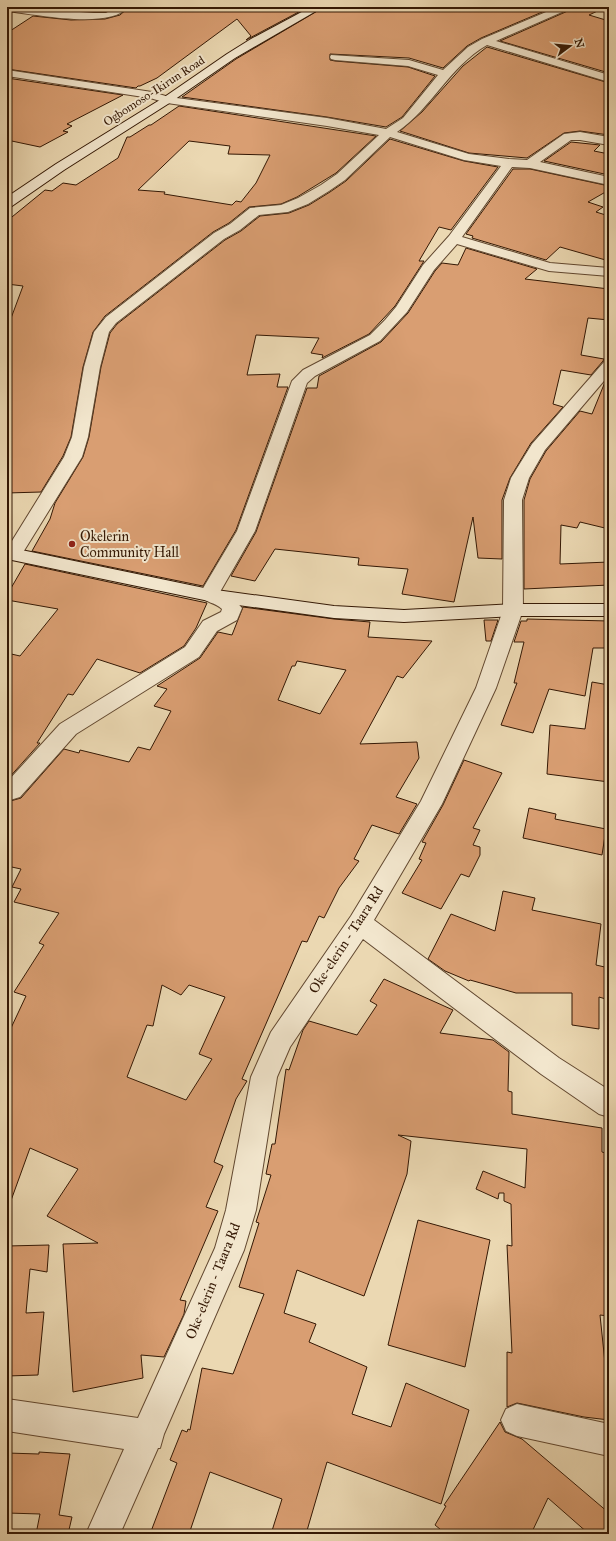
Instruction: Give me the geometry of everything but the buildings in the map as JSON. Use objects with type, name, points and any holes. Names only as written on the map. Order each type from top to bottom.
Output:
[{"type":"street","points":[[7,8],[89,16],[116,13],[122,7]]},
{"type":"street","name":"Ogbomoso-Ikirun Road","points":[[176,80],[229,45],[300,7]]},
{"type":"street","name":"Ogbomoso-Ikirun Road","points":[[7,203],[166,94],[249,45],[318,7]]},
{"type":"street","points":[[566,7],[486,41],[472,49],[444,74],[407,120],[388,133],[341,177],[303,201],[283,209],[255,211],[236,226],[219,236],[111,320],[102,332],[92,366],[80,437],[73,457],[10,553],[209,595],[334,612],[404,616],[513,610],[609,610]]},
{"type":"street","points":[[486,41],[609,79]]},
{"type":"street","points":[[334,57],[409,63],[444,74]]},
{"type":"street","points":[[7,73],[152,96],[166,94],[388,133],[468,157],[509,163],[530,164],[609,180]]},
{"type":"street","name":"Ogbomoso-Ikirun Road","points":[[139,104],[152,96]]},
{"type":"street","points":[[530,164],[568,137],[580,136],[609,141]]},
{"type":"street","points":[[209,595],[246,531],[300,381],[309,373],[375,338],[402,309],[428,268],[454,239],[509,163]]},
{"type":"street","points":[[454,239],[549,267],[609,272]]},
{"type":"street","name":"Oke-elerin - Taara Rd","points":[[103,1534],[148,1436],[229,1250],[241,1210],[264,1077],[280,1040],[360,923],[431,804],[486,688],[513,610],[513,500],[520,478],[538,448],[609,365]]},
{"type":"street","points":[[7,793],[12,792],[68,729],[192,652],[210,626],[230,616],[232,608],[225,601],[209,595]]},
{"type":"street","points":[[360,923],[550,1066],[609,1105]]},
{"type":"street","points":[[7,1414],[148,1436]]},
{"type":"street","points":[[517,1420],[609,1440]]},
{"type":"place","name":"Okelerin Community Hall","points":[[72,544]]}]
